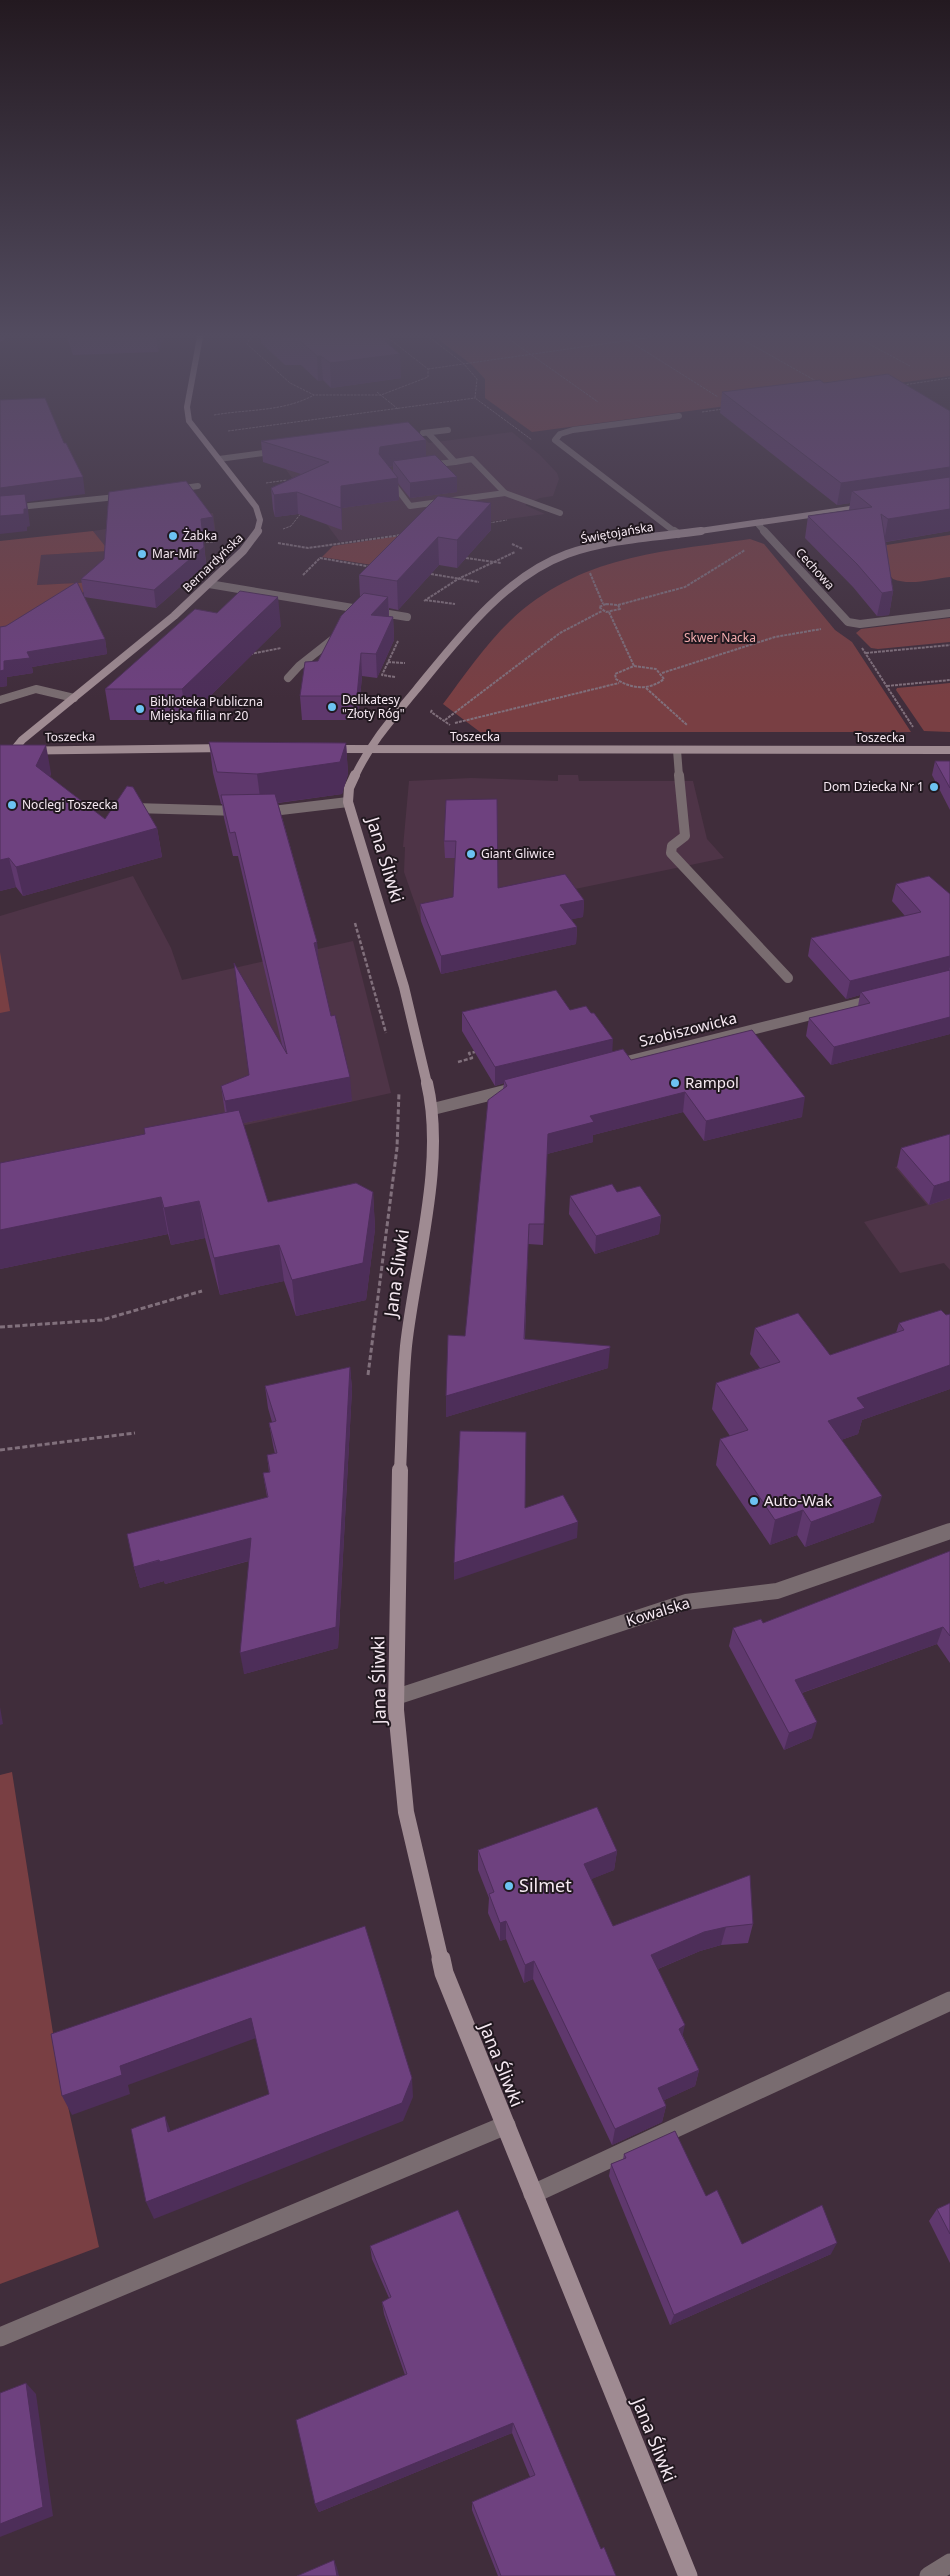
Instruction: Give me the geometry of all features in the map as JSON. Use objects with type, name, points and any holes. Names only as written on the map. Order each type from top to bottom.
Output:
[{"type":"street","points":[[219,459],[233,457]]},
{"type":"street","points":[[451,457],[455,462]]},
{"type":"street","points":[[578,457],[678,534]]},
{"type":"street","name":"Bernardyńska","points":[[13,751],[22,740],[147,640],[209,584],[254,539],[259,528],[260,517],[256,507],[219,459]]},
{"type":"street","points":[[420,467],[472,459],[505,493],[560,513]]},
{"type":"street","points":[[393,470],[384,472],[410,506],[505,493]]},
{"type":"street","points":[[171,490],[198,486]]},
{"type":"street","points":[[0,510],[135,495]]},
{"type":"street","name":"Świętojańska","points":[[368,749],[466,628],[511,587],[566,555],[595,546],[873,505]]},
{"type":"street","name":"Cechowa","points":[[758,523],[848,622],[860,624],[950,613]]},
{"type":"street","points":[[209,584],[281,596],[361,613],[407,617]]},
{"type":"street","points":[[288,678],[297,666],[328,646],[346,627]]},
{"type":"street","points":[[0,700],[36,689],[74,698]]},
{"type":"street","name":"Toszecka","points":[[0,751],[237,748]]},
{"type":"street","name":"Toszecka","points":[[321,749],[950,750]]},
{"type":"street","points":[[134,808],[261,812],[348,802],[349,788],[368,749]]},
{"type":"street","points":[[677,750],[685,836],[672,846],[672,853],[788,978]]},
{"type":"street","name":"Jana Śliwki","points":[[348,802],[404,987],[433,1109],[430,1181],[406,1347],[398,1512],[396,1697],[406,1812],[444,1973],[688,2576]]},
{"type":"street","name":"Szobiszowicka","points":[[602,1067],[885,996]]},
{"type":"street","points":[[433,1109],[526,1086]]},
{"type":"street","name":"Kowalska","points":[[396,1697],[686,1602],[777,1591],[950,1531]]},
{"type":"street","points":[[533,2194],[950,2001]]},
{"type":"street","points":[[0,2337],[506,2126]]},
{"type":"street","points":[[930,2576],[950,2563]]},
{"type":"path","points":[[263,483],[287,480],[281,473]]},
{"type":"path","points":[[281,530],[291,526],[298,519],[303,503]]},
{"type":"path","points":[[484,524],[560,513]]},
{"type":"path","points":[[278,543],[308,548],[407,534]]},
{"type":"path","points":[[407,617],[424,600],[458,579],[522,548]]},
{"type":"path","points":[[602,604],[618,605],[686,587],[746,549]]},
{"type":"path","points":[[281,596],[320,558],[374,567]]},
{"type":"path","points":[[466,558],[506,564]]},
{"type":"path","points":[[585,568],[589,572],[602,604],[599,607],[602,611]]},
{"type":"path","points":[[431,574],[483,583]]},
{"type":"path","points":[[424,600],[464,606]]},
{"type":"path","points":[[445,720],[560,633],[602,611],[619,610],[618,605]]},
{"type":"path","points":[[609,612],[634,666]]},
{"type":"path","points":[[662,673],[775,637],[828,628]]},
{"type":"path","points":[[395,677],[382,675],[400,638]]},
{"type":"path","points":[[866,654],[950,645]]},
{"type":"path","points":[[861,646],[914,727]]},
{"type":"path","points":[[388,662],[407,664]]},
{"type":"path","points":[[450,724],[620,683],[646,688],[661,683],[664,679],[662,673],[652,667],[634,666],[619,670],[616,679],[620,683]]},
{"type":"path","points":[[887,686],[950,680]]},
{"type":"path","points":[[646,688],[690,728]]},
{"type":"path","points":[[437,704],[431,712],[445,720],[454,729]]},
{"type":"path","points":[[354,920],[387,1036]]},
{"type":"path","points":[[458,1062],[472,1058],[470,1055],[475,1052]]},
{"type":"path","points":[[368,1375],[397,1148],[400,1086]]},
{"type":"path","points":[[0,1327],[102,1320],[202,1291]]},
{"type":"path","points":[[0,1450],[135,1433]]},
{"type":"shaded area","points":[[292,457],[542,457],[557,473],[559,479],[553,496],[540,498],[525,505],[545,514],[340,542],[278,459]]},
{"type":"shaded area","points":[[213,513],[216,534],[204,539],[206,563],[182,586],[149,581],[37,585],[40,555],[108,551],[93,531]]},
{"type":"shaded area","points":[[558,775],[578,775],[579,781],[693,781],[707,839],[724,858],[421,921],[404,872],[405,847],[403,847],[409,781],[471,778],[558,781]]},
{"type":"shaded area","points":[[133,876],[171,948],[182,980],[353,941],[391,1093],[0,1179],[0,916]]},
{"type":"shaded area","points":[[950,1151],[950,1270],[944,1263],[900,1273],[864,1222],[927,1205],[895,1167]]},
{"type":"green space","points":[[93,531],[109,551],[41,555],[37,585],[98,582],[47,617],[0,640],[0,541]]},
{"type":"green space","points":[[950,535],[950,577],[914,582],[893,579],[870,553],[874,547]]},
{"type":"green space","points":[[398,536],[372,565],[322,557],[333,546]]},
{"type":"green space","name":"Skwer Nacka","points":[[750,539],[764,544],[835,630],[852,642],[911,732],[480,732],[443,704],[483,650],[510,621],[537,599],[565,582],[593,569],[653,553]]},
{"type":"green space","points":[[950,618],[950,642],[878,649],[871,648],[856,633],[861,629]]},
{"type":"green space","points":[[950,683],[950,732],[924,731],[896,690],[897,688]]},
{"type":"green space","points":[[0,952],[10,1011],[0,1013]]},
{"type":"green space","points":[[12,1772],[56,2052],[99,2247],[0,2284],[0,1775]]},
{"type":"building","points":[[0,457],[73,457],[83,477],[0,488]]},
{"type":"building","points":[[314,457],[382,457],[398,478],[341,486],[341,508],[297,492],[274,495],[271,488],[329,462]]},
{"type":"building","points":[[420,457],[437,457],[457,477],[410,483],[393,461]]},
{"type":"building","points":[[807,457],[950,457],[950,467],[841,483]]},
{"type":"building","points":[[950,477],[950,509],[888,519],[881,514],[893,591],[882,593],[857,564],[808,516],[872,507],[852,491]]},
{"type":"building","points":[[186,481],[213,517],[201,519],[204,547],[154,590],[81,579],[104,559],[109,492]]},
{"type":"building","points":[[25,494],[27,509],[24,509],[24,514],[0,516],[0,496]]},
{"type":"building","points":[[438,496],[491,503],[457,540],[438,537],[397,581],[359,575]]},
{"type":"building","points":[[77,582],[105,639],[27,652],[30,658],[4,661],[4,670],[0,671],[0,627],[6,626]]},
{"type":"building","points":[[240,591],[278,597],[182,689],[105,689],[195,609],[217,613]]},
{"type":"building","points":[[364,593],[388,597],[371,615],[393,617],[376,654],[361,653],[357,696],[300,696],[305,662],[318,661],[341,616]]},
{"type":"building","points":[[209,742],[346,743],[340,762],[257,774],[217,772]]},
{"type":"building","points":[[0,745],[46,745],[36,766],[105,819],[127,786],[133,787],[157,828],[16,867],[9,858],[0,860]]},
{"type":"building","points":[[935,761],[950,761],[950,788]]},
{"type":"building","points":[[275,794],[317,942],[314,943],[331,1016],[335,1015],[350,1077],[225,1101],[221,1086],[249,1075],[234,963],[287,1054],[235,832],[230,833],[221,795]]},
{"type":"building","points":[[497,799],[498,888],[565,874],[584,900],[560,905],[577,927],[441,956],[420,904],[453,897],[456,841],[444,841],[446,800]]},
{"type":"building","points":[[929,876],[950,894],[950,956],[850,981],[811,938],[921,912],[896,884]]},
{"type":"building","points":[[950,970],[950,1017],[834,1047],[809,1018],[870,1003],[861,992]]},
{"type":"building","points":[[556,990],[570,1010],[586,1006],[591,1013],[594,1013],[613,1039],[495,1067],[462,1012]]},
{"type":"building","points":[[752,1030],[805,1097],[706,1121],[685,1092],[590,1116],[594,1122],[548,1134],[544,1224],[529,1224],[524,1339],[610,1346],[610,1348],[446,1396],[448,1335],[465,1336],[488,1100],[507,1086],[504,1080],[623,1049],[631,1060]]},
{"type":"building","points":[[239,1110],[268,1202],[356,1183],[373,1192],[363,1263],[292,1280],[279,1245],[214,1258],[199,1201],[164,1208],[161,1197],[0,1230],[0,1163],[145,1134],[144,1128]]},
{"type":"building","points":[[950,1134],[950,1181],[934,1186],[901,1148]]},
{"type":"building","points":[[612,1184],[617,1192],[640,1186],[661,1216],[596,1236],[570,1196]]},
{"type":"building","points":[[941,1310],[946,1315],[950,1314],[950,1365],[857,1398],[865,1408],[828,1421],[882,1496],[811,1522],[803,1510],[775,1520],[720,1439],[748,1430],[716,1383],[780,1362],[755,1328],[798,1313],[830,1355],[904,1330],[899,1323]]},
{"type":"building","points":[[350,1367],[336,1627],[240,1653],[251,1538],[134,1567],[127,1534],[268,1497],[263,1473],[270,1472],[267,1455],[277,1453],[269,1423],[276,1421],[265,1386]]},
{"type":"building","points":[[460,1431],[526,1432],[525,1508],[563,1495],[578,1522],[454,1563]]},
{"type":"building","points":[[950,1551],[950,1636],[943,1627],[795,1680],[817,1722],[789,1733],[733,1628],[761,1619],[763,1623]]},
{"type":"building","points":[[597,1807],[617,1851],[584,1864],[613,1926],[750,1875],[753,1924],[704,1932],[651,1955],[685,2025],[679,2029],[699,2070],[658,2088],[666,2106],[615,2129],[534,1961],[525,1965],[506,1921],[500,1923],[489,1894],[494,1892],[478,1850]]},
{"type":"building","points":[[365,1926],[412,2078],[402,2103],[146,2202],[131,2129],[165,2116],[168,2132],[269,2094],[251,2018],[120,2066],[122,2075],[62,2096],[51,2034]]},
{"type":"building","points":[[675,2131],[706,2196],[717,2190],[742,2244],[822,2205],[837,2243],[674,2315],[611,2164],[626,2158],[624,2154]]},
{"type":"building","points":[[950,2203],[950,2234],[937,2209]]},
{"type":"building","points":[[458,2210],[601,2549],[604,2547],[616,2576],[501,2576],[472,2502],[535,2475],[513,2423],[315,2504],[296,2420],[407,2374],[382,2302],[391,2297],[370,2246]]},
{"type":"building","points":[[26,2383],[43,2507],[0,2524],[0,2393]]},
{"type":"building","points":[[334,2560],[337,2576],[297,2576]]},
{"type":"place","name":"Żabka","points":[[173,536]]},
{"type":"place","name":"Mar-Mir","points":[[142,554]]},
{"type":"place","name":"Delikatesy \"Złoty Róg\"","points":[[332,707]]},
{"type":"place","name":"Biblioteka Publiczna Miejska filia nr 20","points":[[140,709]]},
{"type":"place","name":"Dom Dziecka Nr 1","points":[[934,787]]},
{"type":"place","name":"Noclegi Toszecka","points":[[12,805]]},
{"type":"place","name":"Giant Gliwice","points":[[471,854]]},
{"type":"place","name":"Rampol","points":[[675,1083]]},
{"type":"place","name":"Auto-Wak","points":[[754,1501]]},
{"type":"place","name":"Silmet","points":[[509,1886]]}]
